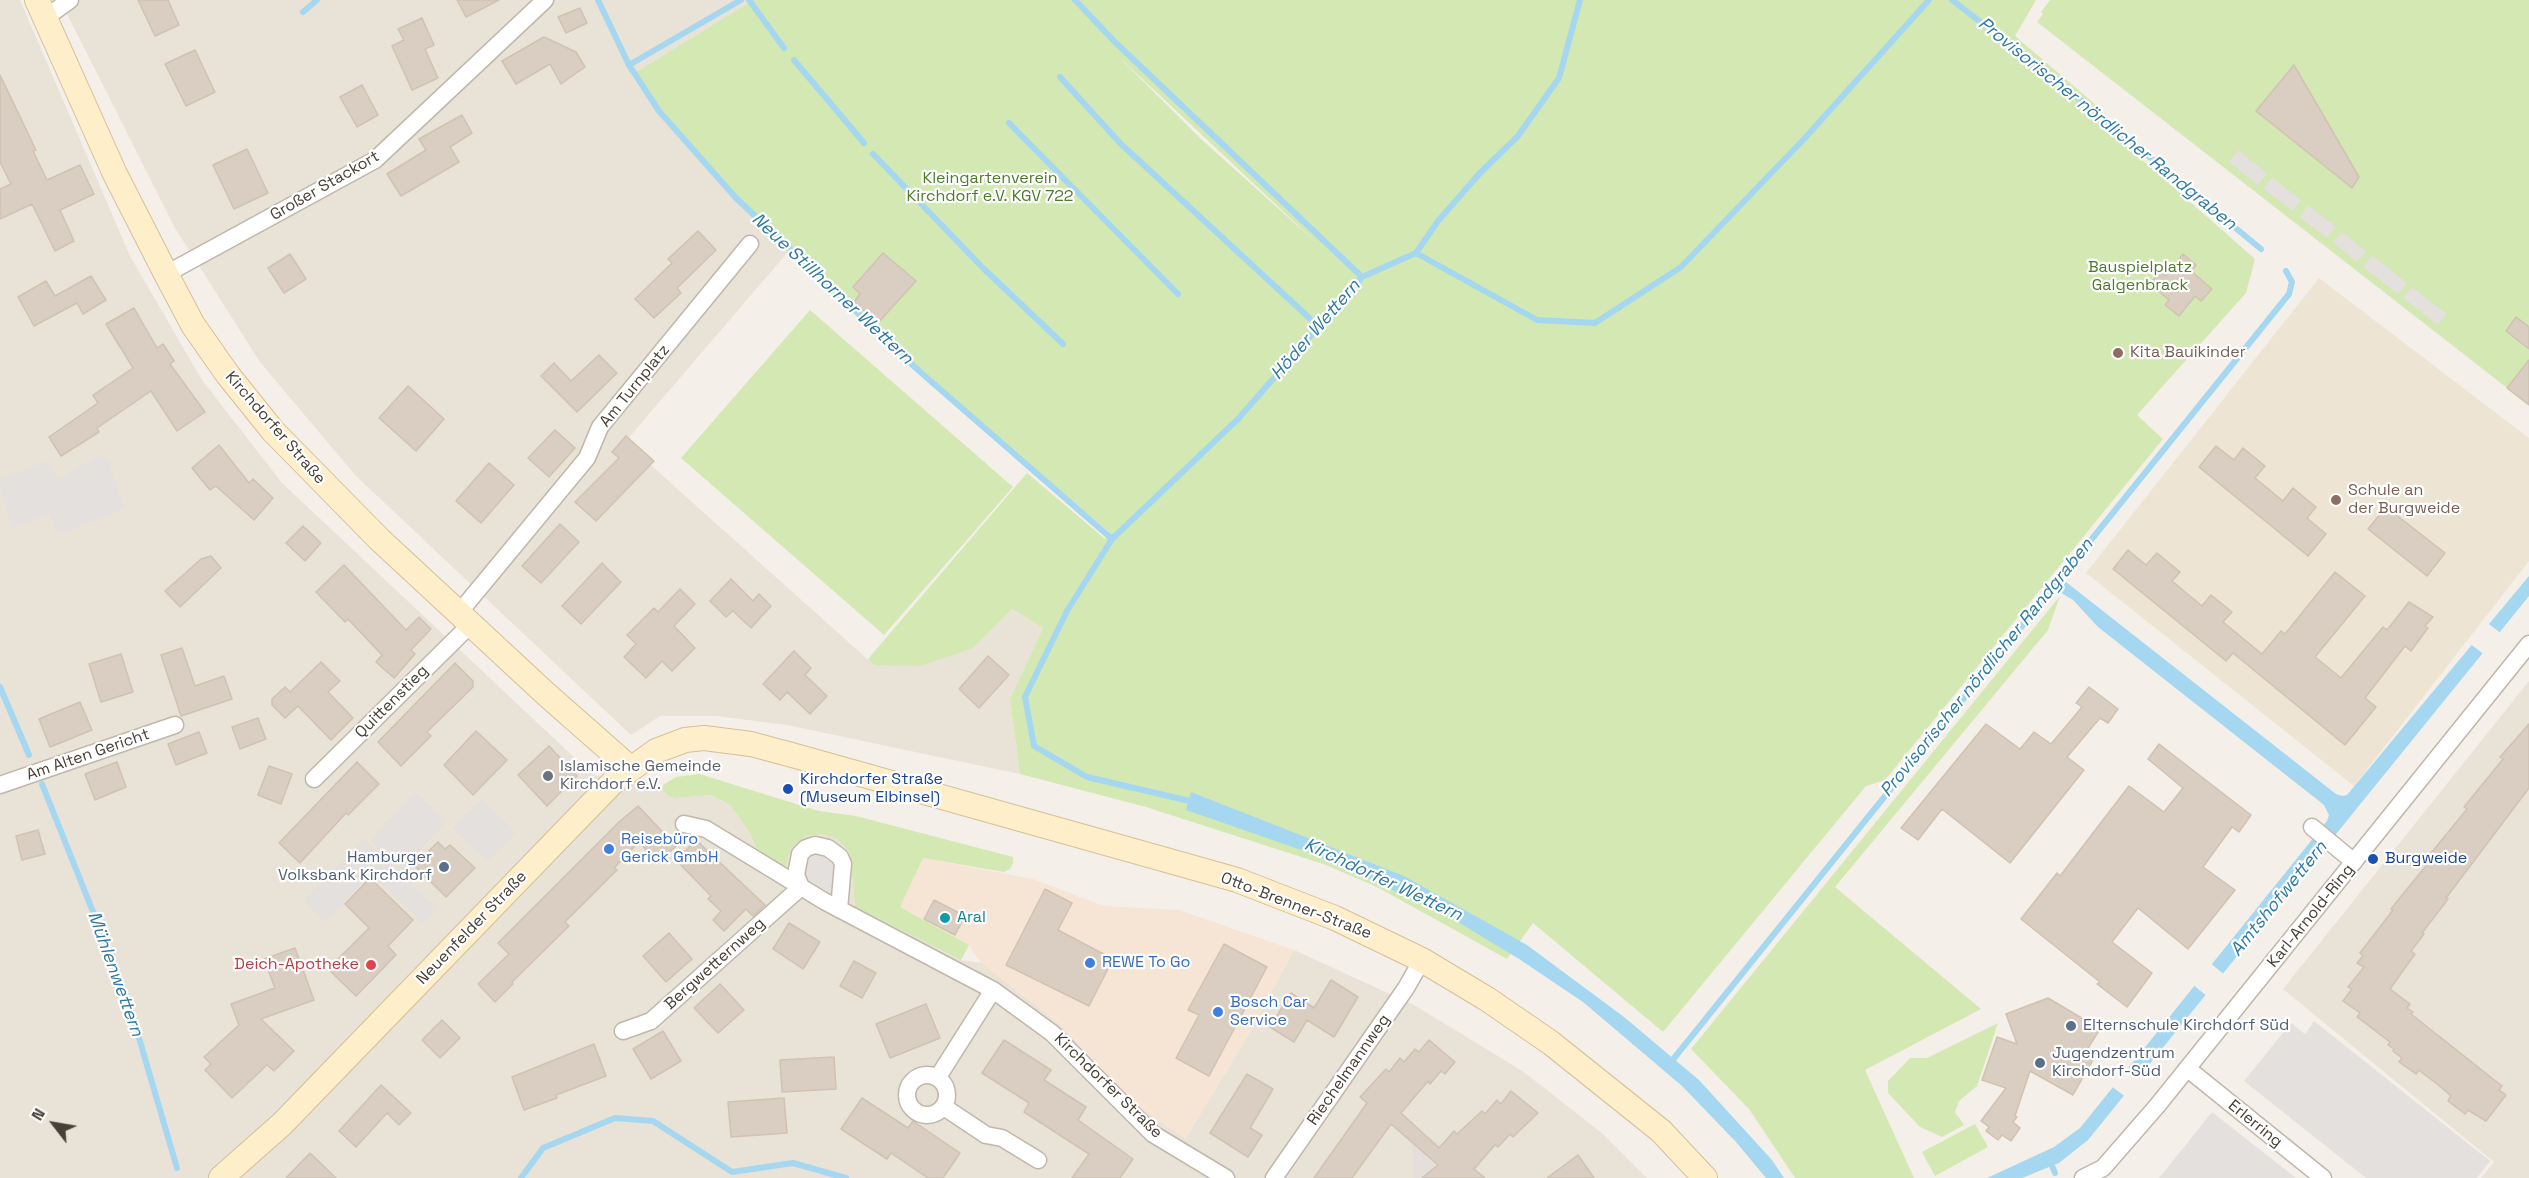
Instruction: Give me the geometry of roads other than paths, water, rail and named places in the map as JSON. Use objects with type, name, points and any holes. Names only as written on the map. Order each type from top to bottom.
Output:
[{"type":"main road","name":"Kirchdorfer Straße","points":[[41,9],[116,174],[166,274],[193,325],[228,375],[273,431],[374,534],[464,620],[630,768]]},
{"type":"main road","name":"Neuenfelder Straße","points":[[221,1178],[282,1124],[577,818],[630,768],[656,751],[685,740],[704,738],[752,744]]},
{"type":"main road","name":"Otto-Brenner-Straße","points":[[752,744],[1237,880],[1335,918],[1422,960],[1495,1005],[1593,1075],[1661,1131],[1705,1178]]},
{"type":"street","points":[[41,9],[69,0]]},
{"type":"street","name":"Großer Stackort","points":[[166,274],[375,160],[545,0]]},
{"type":"street","name":"Am Turnplatz","points":[[464,620],[587,458],[600,427],[750,244]]},
{"type":"street","name":"Quittenstieg","points":[[314,779],[464,620]]},
{"type":"street","name":"Karl-Arnold-Ring","points":[[2083,1178],[2103,1168],[2188,1069],[2529,644]]},
{"type":"street","name":"Am Alten Gericht","points":[[0,785],[175,724]]},
{"type":"street","name":"Kirchdorfer Straße","points":[[684,824],[706,828],[839,909],[993,990],[1052,1033],[1153,1134],[1227,1178]]},
{"type":"street","points":[[2312,827],[2354,862]]},
{"type":"street","points":[[801,887],[796,875],[800,854],[806,848],[815,845],[828,848],[840,857],[843,864],[839,909]]},
{"type":"street","name":"Bergwetternweg","points":[[623,1031],[651,1021],[801,887]]},
{"type":"street","name":"Riechelmannweg","points":[[1274,1178],[1406,988],[1422,960]]},
{"type":"street","points":[[938,1077],[993,990]]},
{"type":"street","name":"Erlerring","points":[[2188,1069],[2323,1178]]},
{"type":"street","points":[[923,1075],[938,1077],[947,1091],[944,1107],[938,1112],[922,1115],[915,1112],[907,1098],[907,1091],[916,1078],[923,1075]]},
{"type":"street","points":[[944,1107],[986,1135],[1002,1138],[1038,1160]]},
{"type":"water","name":"Amtshofwettern","points":[[2529,576],[2529,596],[2088,1140],[2059,1163],[2022,1178],[1987,1178],[2054,1147],[2080,1128],[2327,821],[2329,815],[2324,805],[2098,627],[2073,600],[2058,591],[2066,582],[2336,794],[2342,796],[2347,795]]},
{"type":"water","name":"Kirchdorfer Wettern","points":[[1191,792],[1404,876],[1527,945],[1624,1017],[1699,1080],[1772,1160],[1784,1178],[1766,1178],[1736,1142],[1682,1086],[1583,1002],[1519,959],[1453,919],[1374,881],[1310,853],[1186,810]]},
{"type":"waterway","points":[[303,12],[317,0]]},
{"type":"waterway","name":"Neue Stillhorner Wettern","points":[[598,0],[629,65],[659,111],[736,198],[918,370],[1112,539]]},
{"type":"waterway","points":[[629,65],[741,0]]},
{"type":"waterway","points":[[749,0],[784,48]]},
{"type":"waterway","points":[[1075,0],[1115,42],[1362,277]]},
{"type":"waterway","name":"Höder Wettern","points":[[1194,802],[1087,777],[1034,746],[1025,697],[1067,611],[1112,539],[1238,419],[1362,277],[1416,253],[1438,221],[1480,173],[1518,136],[1559,78],[1580,0]]},
{"type":"waterway","points":[[1416,253],[1537,320],[1595,323],[1681,267],[1804,139],[1929,0]]},
{"type":"waterway","name":"Provisorischer nördlicher Randgraben","points":[[1952,0],[2067,89],[2261,249]]},
{"type":"waterway","points":[[794,60],[864,143]]},
{"type":"waterway","points":[[1060,77],[1120,143],[1318,326]]},
{"type":"waterway","points":[[1009,123],[1178,294]]},
{"type":"waterway","points":[[873,154],[983,268],[1063,344]]},
{"type":"waterway","name":"Provisorischer nördlicher Randgraben","points":[[1671,1062],[2289,294],[2292,282],[2286,271]]},
{"type":"waterway","name":"Mühlenwettern","points":[[0,687],[29,755]]},
{"type":"waterway","name":"Mühlenwettern","points":[[42,784],[127,997],[177,1168]]},
{"type":"waterway","points":[[521,1178],[543,1148],[615,1118],[653,1121],[732,1172],[793,1163],[846,1178]]},
{"type":"waterway","points":[[2049,1158],[2055,1173]]},
{"type":"place","name":"Kita Bauikinder","points":[[2118,353]]},
{"type":"place","name":"Schule an der Burgweide","points":[[2336,500]]},
{"type":"place","name":"Islamische Gemeinde Kirchdorf e.V.","points":[[548,776]]},
{"type":"place","name":"Kirchdorfer Straße (Museum Elbinsel)","points":[[788,789]]},
{"type":"place","name":"Reisebüro Gerick GmbH","points":[[609,849]]},
{"type":"place","name":"Burgweide","points":[[2373,859]]},
{"type":"place","name":"Hamburger Volksbank Kirchdorf","points":[[444,867]]},
{"type":"place","name":"Aral","points":[[945,918]]},
{"type":"place","name":"REWE To Go","points":[[1090,963]]},
{"type":"place","name":"Deich-Apotheke","points":[[371,965]]},
{"type":"place","name":"Bosch Car Service","points":[[1218,1012]]},
{"type":"place","name":"Elternschule Kirchdorf Süd","points":[[2071,1026]]},
{"type":"place","name":"Jugendzentrum Kirchdorf-Süd","points":[[2040,1063]]},
{"type":"park label","name":"Kleingartenverein Kirchdorf e.V. KGV 722","points":[[990,188]]},
{"type":"park label","name":"Bauspielplatz Galgenbrack","points":[[2140,277]]}]
